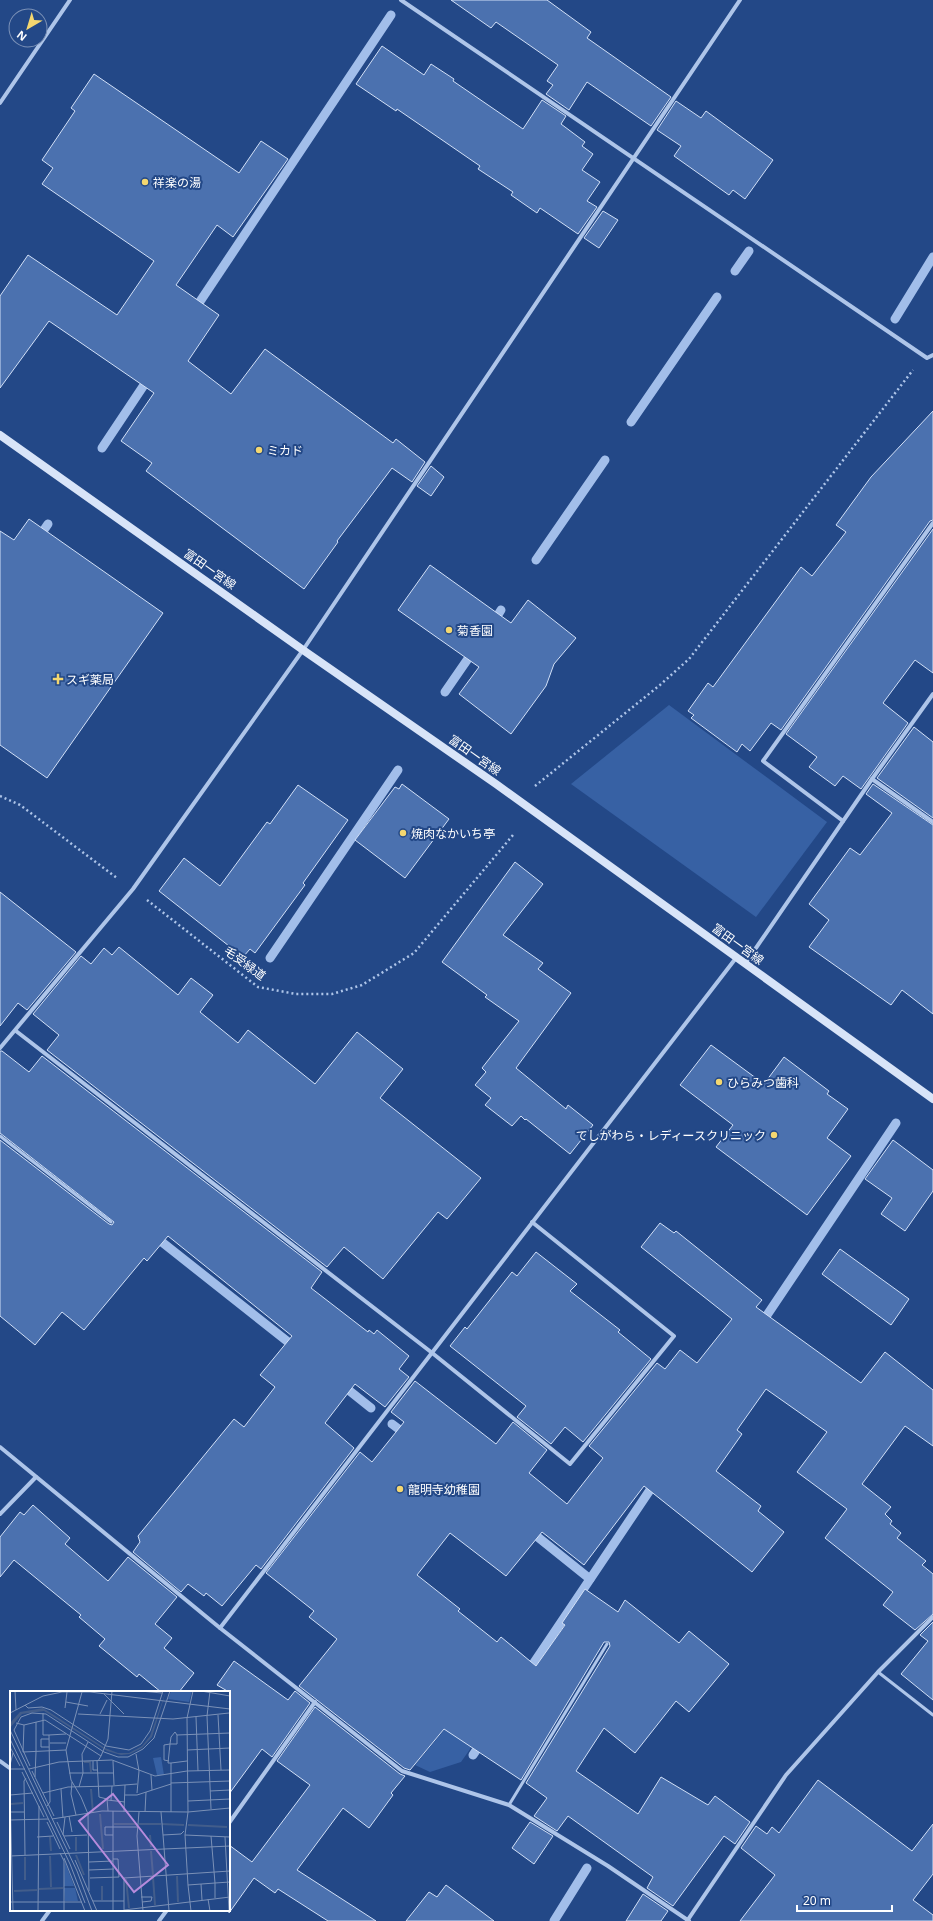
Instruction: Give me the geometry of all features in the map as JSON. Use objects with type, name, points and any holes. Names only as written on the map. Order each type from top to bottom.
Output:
[{"type":"main road","name":"富田一宮線","points":[[0,435],[517,800],[933,1099]]},
{"type":"street","points":[[0,104],[70,0]]},
{"type":"street","points":[[401,0],[926,358],[933,355]]},
{"type":"street","points":[[0,1048],[16,1031],[133,889],[303,650],[740,0]]},
{"type":"street","points":[[843,821],[763,761],[933,523]]},
{"type":"street","points":[[745,964],[872,779],[933,694]]},
{"type":"street","points":[[872,779],[933,822]]},
{"type":"street","points":[[220,1628],[431,1352],[736,958]]},
{"type":"street","points":[[16,1031],[431,1352],[570,1464],[674,1336],[532,1222]]},
{"type":"street","points":[[0,1447],[220,1628],[402,1772],[509,1805],[608,1866],[688,1921],[786,1775],[878,1672],[933,1617]]},
{"type":"street","points":[[0,1514],[36,1477]]},
{"type":"street","points":[[230,1822],[315,1702]]},
{"type":"street","points":[[0,1761],[10,1769]]},
{"type":"street","points":[[42,1921],[49,1911]]},
{"type":"street","points":[[159,1921],[166,1911]]},
{"type":"lane","points":[[0,1136],[111,1222]]},
{"type":"lane","points":[[509,1805],[607,1644]]},
{"type":"lane","points":[[878,1672],[933,1715]]},
{"type":"path","points":[[517,800],[643,699],[689,659],[919,362],[926,358]]},
{"type":"path","name":"毛受緑道","points":[[0,796],[20,805],[133,889],[258,987],[296,994],[332,994],[362,985],[414,953],[513,835]]},
{"type":"shaded area","points":[[669,705],[827,822],[756,917],[571,784]]},
{"type":"shaded area","points":[[464,1706],[487,1725],[461,1762],[430,1772],[415,1765]]},
{"type":"building","points":[[451,0],[547,0],[591,32],[587,38],[671,97],[651,126],[587,82],[569,110],[546,94],[553,85],[547,81],[558,65],[496,22],[491,28]]},
{"type":"building","points":[[382,46],[424,75],[431,64],[523,129],[542,100],[566,116],[561,124],[585,142],[582,146],[593,154],[582,170],[600,182],[587,201],[597,207],[578,234],[540,208],[537,213],[511,195],[513,192],[478,169],[480,166],[397,109],[396,111],[356,84]]},
{"type":"building","points":[[94,74],[239,173],[261,141],[288,159],[233,237],[217,225],[176,285],[219,315],[188,361],[231,394],[265,349],[393,443],[396,439],[425,462],[412,482],[392,468],[337,541],[338,542],[304,589],[146,471],[152,463],[121,441],[154,393],[49,321],[0,388],[0,296],[28,255],[117,315],[154,261],[42,184],[53,168],[42,160],[75,111],[71,108]]},
{"type":"building","points":[[676,101],[701,118],[706,111],[773,160],[745,199],[733,190],[729,195],[674,156],[681,146],[657,130]]},
{"type":"building","points":[[603,211],[618,220],[599,248],[584,238]]},
{"type":"building","points":[[933,411],[933,520],[930,521],[781,730],[771,723],[750,751],[742,744],[737,752],[691,718],[694,715],[688,711],[708,683],[713,687],[801,567],[812,576],[846,532],[836,525],[871,477]]},
{"type":"building","points":[[431,466],[444,477],[431,496],[417,486]]},
{"type":"building","name":"スギ薬局","points":[[29,519],[163,613],[47,778],[0,745],[0,531],[14,540]]},
{"type":"building","points":[[933,529],[933,673],[915,660],[883,703],[908,723],[861,789],[843,776],[835,786],[809,767],[817,757],[786,734]]},
{"type":"building","points":[[430,565],[511,623],[528,600],[576,638],[554,664],[546,686],[511,734],[459,694],[479,667],[398,610]]},
{"type":"building","points":[[914,727],[933,742],[933,818],[877,778]]},
{"type":"building","name":"焼肉なかいち亭","points":[[402,784],[449,819],[405,878],[355,840],[395,787],[399,789]]},
{"type":"building","points":[[873,784],[933,825],[933,1014],[902,990],[891,1005],[809,947],[829,920],[809,904],[850,848],[860,855],[892,813],[866,794]]},
{"type":"building","points":[[298,785],[348,820],[303,883],[305,885],[255,953],[250,949],[243,957],[159,891],[184,858],[220,886],[267,822],[270,824]]},
{"type":"building","points":[[515,862],[543,884],[503,935],[543,963],[538,969],[571,993],[516,1068],[566,1109],[568,1105],[593,1125],[570,1154],[521,1116],[512,1126],[485,1105],[491,1098],[475,1085],[486,1072],[482,1068],[519,1021],[485,997],[487,995],[442,962]]},
{"type":"building","points":[[0,892],[76,952],[27,1010],[18,1003],[0,1026]]},
{"type":"building","points":[[119,947],[178,995],[191,978],[213,995],[200,1012],[238,1043],[248,1030],[315,1084],[357,1032],[403,1069],[380,1098],[481,1178],[447,1219],[438,1212],[383,1279],[344,1247],[327,1267],[47,1050],[59,1035],[33,1014],[81,956],[91,964],[104,948],[112,955]]},
{"type":"building","name":"てしがわら・レディースクリニック","points":[[711,1045],[764,1084],[784,1057],[829,1091],[827,1094],[848,1109],[827,1138],[851,1156],[807,1215],[716,1147],[733,1125],[680,1085]]},
{"type":"building","points":[[0,1051],[29,1072],[42,1056],[322,1272],[311,1288],[368,1332],[369,1330],[374,1334],[377,1330],[409,1356],[399,1369],[409,1377],[385,1407],[355,1384],[325,1423],[354,1448],[261,1569],[256,1565],[222,1606],[206,1593],[204,1596],[188,1584],[181,1592],[133,1552],[140,1542],[138,1536],[234,1419],[244,1427],[275,1387],[260,1375],[292,1336],[168,1236],[147,1261],[144,1258],[84,1330],[62,1312],[35,1345],[0,1316],[0,1140],[109,1224],[112,1225],[114,1222],[0,1133]]},
{"type":"building","points":[[893,1140],[933,1170],[933,1191],[905,1231],[881,1214],[892,1198],[865,1179]]},
{"type":"building","points":[[660,1223],[674,1233],[676,1231],[762,1300],[756,1307],[861,1383],[885,1352],[933,1390],[933,1446],[905,1426],[862,1484],[891,1507],[885,1514],[892,1521],[890,1524],[901,1533],[897,1538],[926,1561],[922,1565],[933,1574],[933,1614],[915,1630],[883,1605],[893,1592],[825,1538],[847,1509],[797,1472],[827,1432],[766,1389],[737,1430],[742,1434],[716,1471],[761,1506],[758,1511],[784,1532],[752,1572],[644,1486],[584,1565],[542,1532],[506,1576],[450,1533],[417,1575],[460,1609],[458,1611],[497,1642],[501,1637],[536,1666],[565,1625],[562,1623],[585,1589],[618,1612],[625,1600],[679,1643],[689,1631],[729,1664],[689,1712],[676,1701],[635,1753],[604,1728],[576,1771],[638,1814],[661,1777],[708,1805],[715,1796],[750,1822],[735,1844],[724,1836],[673,1906],[647,1888],[653,1877],[568,1816],[557,1831],[534,1816],[547,1798],[526,1783],[610,1646],[609,1642],[604,1642],[521,1780],[444,1729],[410,1770],[404,1768],[299,1686],[337,1639],[309,1617],[314,1611],[266,1573],[360,1452],[372,1462],[404,1422],[391,1412],[415,1381],[496,1444],[513,1422],[547,1450],[529,1473],[567,1504],[603,1458],[589,1446],[657,1363],[665,1369],[680,1350],[697,1363],[732,1319],[641,1247]]},
{"type":"building","points":[[840,1249],[909,1299],[891,1325],[822,1274]]},
{"type":"building","points":[[536,1252],[577,1284],[570,1291],[620,1330],[618,1332],[651,1359],[583,1442],[565,1427],[551,1444],[517,1417],[526,1406],[450,1346],[465,1327],[467,1329],[512,1272],[517,1276]]},
{"type":"building","points":[[33,1505],[70,1538],[65,1544],[108,1581],[128,1557],[177,1597],[155,1624],[172,1638],[164,1648],[194,1673],[180,1691],[160,1691],[139,1674],[137,1677],[99,1646],[105,1639],[79,1617],[81,1615],[14,1560],[0,1577],[0,1537],[20,1512],[24,1515]]},
{"type":"building","points":[[933,1622],[933,1700],[901,1674],[928,1641],[920,1635]]},
{"type":"building","points":[[234,1661],[288,1700],[295,1691],[310,1703],[272,1757],[262,1749],[230,1793],[230,1691],[217,1685]]},
{"type":"building","points":[[315,1707],[400,1774],[405,1776],[391,1793],[393,1795],[369,1828],[343,1808],[297,1870],[376,1921],[328,1921],[278,1889],[275,1893],[254,1878],[229,1913],[230,1846],[252,1862],[310,1785],[277,1761]]},
{"type":"building","points":[[818,1780],[912,1851],[933,1824],[933,1874],[913,1900],[933,1915],[933,1921],[740,1921],[775,1875],[741,1848],[756,1826],[767,1834],[772,1827],[779,1833]]},
{"type":"building","points":[[530,1822],[553,1836],[534,1864],[512,1848]]},
{"type":"building","points":[[446,1885],[494,1921],[406,1921],[429,1892],[437,1897]]},
{"type":"building","points":[[643,1894],[668,1911],[661,1921],[626,1921]]},
{"type":"waterway","points":[[193,312],[391,15]]},
{"type":"waterway","points":[[735,271],[749,251]]},
{"type":"waterway","points":[[895,319],[933,257]]},
{"type":"waterway","points":[[631,422],[717,297]]},
{"type":"waterway","points":[[102,448],[150,376]]},
{"type":"waterway","points":[[536,560],[605,460]]},
{"type":"waterway","points":[[37,540],[48,524]]},
{"type":"waterway","points":[[493,623],[501,610]]},
{"type":"waterway","points":[[445,692],[474,650]]},
{"type":"waterway","points":[[270,958],[398,770]]},
{"type":"waterway","points":[[761,1324],[896,1123]]},
{"type":"waterway","points":[[153,1235],[297,1349]]},
{"type":"waterway","points":[[341,1384],[371,1408]]},
{"type":"waterway","points":[[392,1424],[408,1436]]},
{"type":"waterway","points":[[527,1673],[656,1481]]},
{"type":"waterway","points":[[529,1530],[590,1579]]},
{"type":"waterway","points":[[473,1755],[483,1740]]},
{"type":"waterway","points":[[554,1921],[587,1868]]},
{"type":"place","name":"祥楽の湯","points":[[145,182]]},
{"type":"place","name":"ミカド","points":[[259,450]]},
{"type":"place","name":"菊香園","points":[[449,630]]},
{"type":"place","name":"スギ薬局","points":[[58,679]]},
{"type":"place","name":"焼肉なかいち亭","points":[[403,833]]},
{"type":"place","name":"ひらみつ歯科","points":[[719,1082]]},
{"type":"place","name":"てしがわら・レディースクリニック","points":[[774,1135]]},
{"type":"place","name":"龍明寺幼稚園","points":[[400,1489]]}]
